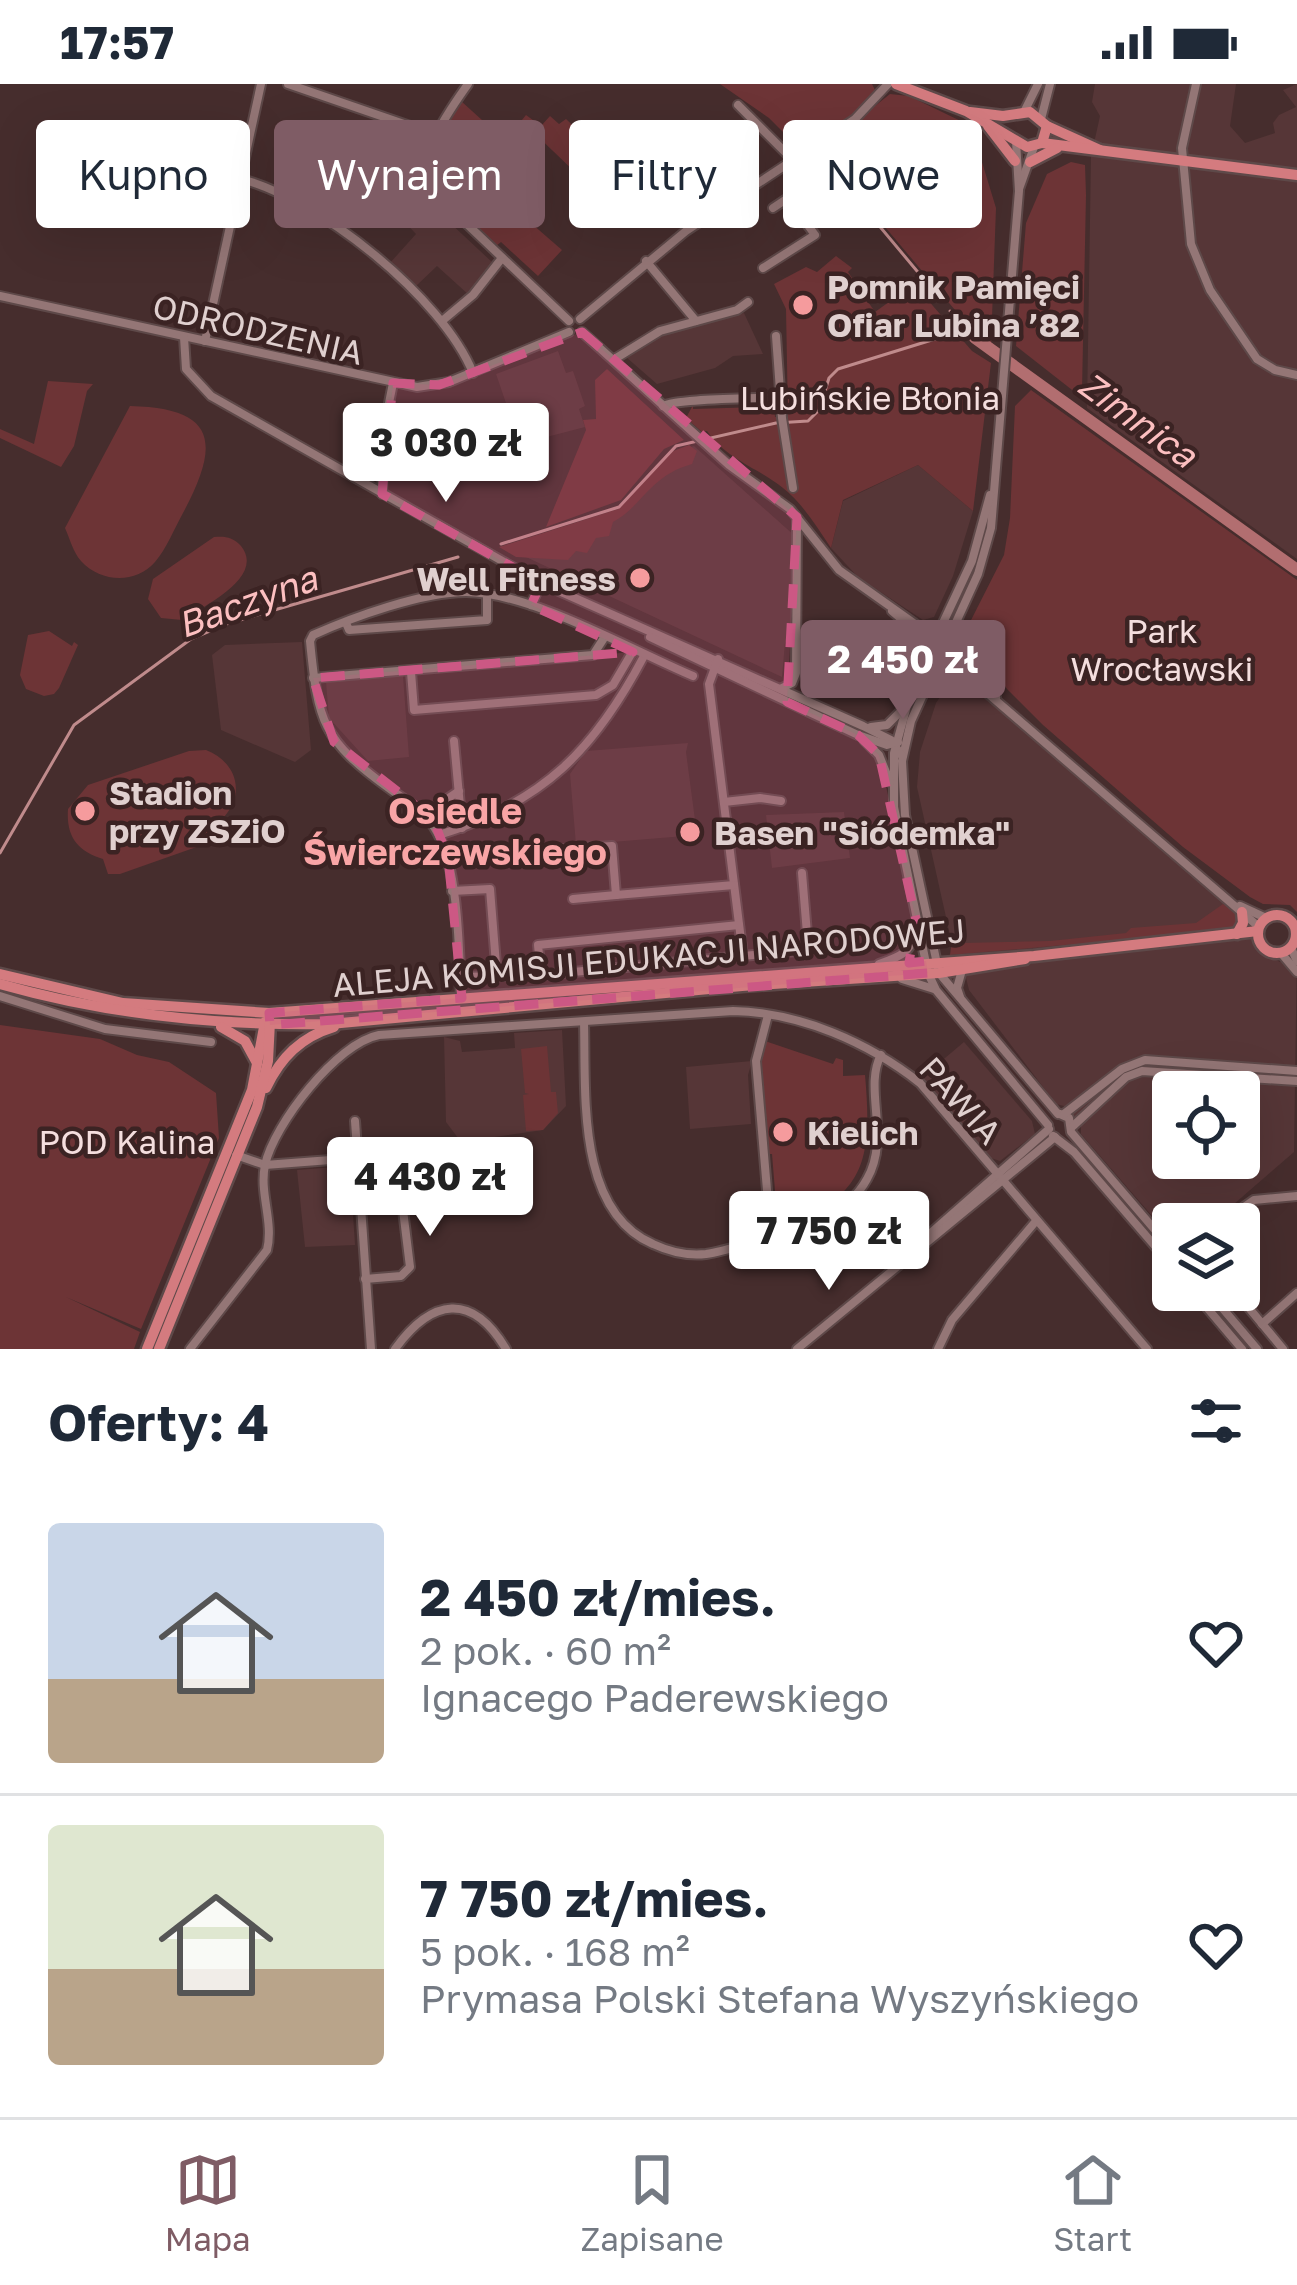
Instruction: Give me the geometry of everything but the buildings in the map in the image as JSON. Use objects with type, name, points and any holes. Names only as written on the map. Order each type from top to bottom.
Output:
[{"type":"main road","points":[[892,84],[966,111],[1012,137],[1038,145],[1297,175]]},
{"type":"main road","points":[[966,111],[1019,114],[1100,149]]},
{"type":"main road","points":[[1012,137],[1019,114]]},
{"type":"main road","points":[[1038,145],[1044,122]]},
{"type":"main road","points":[[985,124],[1015,161]]},
{"type":"main road","points":[[1030,162],[1060,147]]},
{"type":"main road","points":[[1237,934],[1243,922],[1239,908]]},
{"type":"main road","points":[[1282,915],[1291,920],[1293,940],[1265,949],[1261,929],[1282,915]]},
{"type":"main road","name":"ALEJA KOMISJI EDUKACJI NARODOWEJ","points":[[268,1021],[348,1023],[883,977],[932,967],[1212,939],[1261,929]]},
{"type":"main road","name":"ALEJA KOMISJI EDUKACJI NARODOWEJ","points":[[1212,939],[1261,929]]},
{"type":"main road","name":"ALEJA KOMISJI EDUKACJI NARODOWEJ","points":[[268,1021],[461,998],[876,965],[962,970],[1034,956]]},
{"type":"main road","points":[[0,974],[123,1003],[268,1021]]},
{"type":"main road","points":[[0,984],[74,1004],[201,1022],[268,1021]]},
{"type":"main road","points":[[147,1349],[252,1090],[268,1021]]},
{"type":"main road","points":[[257,1107],[268,1061],[268,1021]]},
{"type":"main road","points":[[201,1022],[236,1033],[249,1045],[258,1065]]},
{"type":"main road","points":[[159,1349],[236,1155],[288,1053],[317,1033],[348,1023]]},
{"type":"street","points":[[250,136],[261,84]]},
{"type":"street","points":[[288,84],[392,120]]},
{"type":"street","points":[[446,120],[469,84]]},
{"type":"street","points":[[852,120],[892,84]]},
{"type":"street","points":[[1019,114],[1038,84]]},
{"type":"street","points":[[1044,122],[1050,84]]},
{"type":"street","points":[[1196,84],[1182,148],[1190,244],[1210,290],[1257,359],[1297,375]]},
{"type":"street","points":[[738,104],[783,150]]},
{"type":"street","points":[[1012,137],[1018,191],[993,514],[986,550],[916,706],[903,758],[905,815],[935,990],[1152,1244]]},
{"type":"street","points":[[1018,191],[1038,145]]},
{"type":"street","points":[[569,327],[646,261],[783,165]]},
{"type":"street","points":[[250,182],[282,193],[321,216],[396,275],[442,321],[473,373]]},
{"type":"street","points":[[763,268],[815,235],[788,197],[773,208]]},
{"type":"street","points":[[206,341],[230,228]]},
{"type":"street","points":[[470,228],[577,335],[584,325],[580,320]]},
{"type":"street","points":[[442,321],[473,296],[502,258]]},
{"type":"street","points":[[646,261],[696,321]]},
{"type":"street","name":"ODRODZENIA","points":[[0,296],[429,387],[473,373],[569,327]]},
{"type":"street","points":[[613,360],[661,331],[736,310],[748,302]]},
{"type":"street","points":[[582,332],[696,436],[797,517],[824,555],[853,582],[944,650],[1261,929]]},
{"type":"street","points":[[776,336],[793,488]]},
{"type":"street","points":[[184,337],[183,362],[200,387],[382,494],[541,584],[861,730],[878,755],[892,790],[916,920],[932,967],[1152,1225]]},
{"type":"street","points":[[382,494],[384,428],[393,383]]},
{"type":"street","points":[[663,406],[676,400],[780,397]]},
{"type":"street","points":[[892,790],[896,744],[907,705],[972,561],[993,488]]},
{"type":"street","points":[[797,517],[804,555]]},
{"type":"street","points":[[781,688],[795,678],[804,555],[811,535]]},
{"type":"street","points":[[804,555],[824,555]]},
{"type":"street","points":[[531,605],[541,584]]},
{"type":"street","points":[[346,623],[349,630],[487,620],[487,594]]},
{"type":"street","points":[[461,998],[448,857],[439,835],[425,814],[334,742],[322,721],[311,638],[432,596],[487,594],[531,605],[693,676]]},
{"type":"street","points":[[890,608],[914,632],[934,643]]},
{"type":"street","points":[[914,632],[923,665]]},
{"type":"street","points":[[314,678],[593,655],[604,638]]},
{"type":"street","points":[[411,672],[414,710],[586,697],[613,685],[633,651]]},
{"type":"street","points":[[439,835],[510,807],[564,770],[600,730],[644,656]]},
{"type":"street","points":[[716,663],[781,688],[883,744],[896,744],[907,737]]},
{"type":"street","points":[[716,663],[709,684],[743,956]]},
{"type":"street","points":[[861,730],[887,725],[907,705]]},
{"type":"street","points":[[454,740],[462,828]]},
{"type":"street","points":[[896,744],[903,758]]},
{"type":"street","points":[[425,814],[459,791]]},
{"type":"street","points":[[724,802],[781,801]]},
{"type":"street","points":[[448,857],[612,846],[616,896]]},
{"type":"street","points":[[460,976],[541,975],[796,951],[808,946],[802,873]]},
{"type":"street","points":[[573,899],[734,885]]},
{"type":"street","points":[[452,891],[490,889],[496,977]]},
{"type":"street","points":[[876,965],[906,953],[914,941],[916,920]]},
{"type":"street","points":[[541,975],[538,945],[740,925]]},
{"type":"street","points":[[1293,940],[1297,961]]},
{"type":"street","points":[[1293,940],[1297,972]]},
{"type":"street","points":[[962,970],[957,988],[962,1004]]},
{"type":"street","points":[[883,977],[935,990]]},
{"type":"street","points":[[0,996],[105,1029],[211,1042]]},
{"type":"street","name":"PAWIA","points":[[265,1165],[279,1130],[308,1093],[341,1055],[366,1038],[734,1011],[768,1015],[829,1032],[881,1055],[920,1083],[1147,1349]]},
{"type":"street","points":[[768,1015],[756,1061],[771,1237]]},
{"type":"street","name":"PAWIA","points":[[584,1022],[600,1194],[625,1227],[644,1241],[679,1252],[704,1254],[809,1226],[854,1198],[879,1151],[876,1072],[881,1055]]},
{"type":"street","points":[[802,1347],[1053,1132],[1061,1114],[1122,1069],[1145,1060],[1297,1071]]},
{"type":"street","points":[[1053,1132],[1072,1129],[1120,1082],[1142,1071],[1297,1081]]},
{"type":"street","points":[[355,1120],[371,1349]]},
{"type":"street","points":[[236,1155],[265,1165],[357,1158]]},
{"type":"street","points":[[190,1349],[267,1250],[265,1165]]},
{"type":"street","points":[[1246,1203],[1297,1196]]},
{"type":"street","points":[[361,1205],[391,1203],[404,1210],[410,1267],[401,1276],[365,1280]]},
{"type":"street","points":[[938,1349],[952,1320],[1036,1221]]},
{"type":"street","points":[[1262,1324],[1297,1293]]},
{"type":"street","points":[[395,1349],[424,1317],[461,1309],[486,1319],[506,1349]]},
{"type":"street","points":[[1210,1311],[1242,1349]]},
{"type":"street","points":[[1225,1311],[1257,1349]]},
{"type":"street","points":[[1251,1311],[1283,1349]]},
{"type":"highlighted area","points":[[582,332],[797,517],[787,702],[858,735],[879,755],[916,920],[909,963],[926,961],[928,973],[270,1025],[269,1013],[462,998],[448,857],[433,819],[334,742],[313,678],[633,652],[531,605],[541,583],[382,494],[393,383],[439,385]]},
{"type":"shaded area","points":[[1095,84],[1236,84],[1230,126],[1245,143],[1275,133],[1273,123],[1279,115],[1296,107],[1283,90],[1297,84],[1297,559],[1087,408],[1091,157],[1100,116],[1092,102]]},
{"type":"shaded area","points":[[410,228],[456,228],[494,264],[469,295],[437,266],[416,286],[390,263],[416,234]]},
{"type":"shaded area","points":[[744,313],[763,354],[733,356],[715,368],[657,384],[626,357],[663,335]]},
{"type":"shaded area","points":[[558,351],[566,373],[573,371],[585,406],[579,409],[585,427],[520,444],[496,374]]},
{"type":"shaded area","points":[[694,446],[795,536],[793,633],[785,643],[782,677],[511,550],[616,515],[676,451]]},
{"type":"shaded area","points":[[918,465],[973,511],[953,576],[934,617],[923,620],[858,577],[831,548],[843,501]]},
{"type":"shaded area","points":[[302,642],[311,750],[295,762],[221,730],[212,655],[225,645]]},
{"type":"shaded area","points":[[958,670],[1252,925],[1257,950],[1280,962],[1297,948],[1294,1152],[1235,1203],[1152,1203],[1152,1216],[1081,1134],[1081,1125],[1068,1107],[1056,1104],[969,990],[960,953],[954,953],[917,787],[920,752],[936,703]]},
{"type":"shaded area","points":[[403,676],[409,757],[368,761],[329,718],[326,682]]},
{"type":"shaded area","points":[[688,743],[697,835],[576,845],[570,774],[586,751]]},
{"type":"shaded area","points":[[844,812],[850,858],[772,868],[766,815]]},
{"type":"shaded area","points":[[562,1030],[566,1106],[543,1130],[461,1142],[446,1122],[444,1037],[460,1041],[462,1052],[515,1048],[514,1033]]},
{"type":"shaded area","points":[[964,1042],[1032,1121],[1035,1134],[1000,1161],[991,1158],[920,1079]]},
{"type":"shaded area","points":[[752,1061],[748,1075],[751,1124],[690,1129],[686,1067]]},
{"type":"shaded area","points":[[347,1166],[355,1245],[305,1247],[297,1170]]},
{"type":"green space","points":[[720,84],[872,84],[875,90],[847,120],[783,120],[783,132]]},
{"type":"green space","points":[[890,94],[909,96],[959,120],[857,120]]},
{"type":"green space","points":[[461,101],[482,120],[451,120]]},
{"type":"green space","points":[[550,116],[559,124],[569,122],[569,166],[545,143],[545,122]]},
{"type":"green space","points":[[982,162],[996,208],[991,345],[971,329],[886,228],[982,228]]},
{"type":"green space","points":[[1071,162],[1085,165],[1086,195],[1082,391],[1076,393],[1016,346],[1026,223],[1047,174]]},
{"type":"green space","points":[[477,228],[537,228],[562,250],[538,276],[501,242],[496,246]]},
{"type":"green space","name":"Lubińskie Błonia","points":[[836,256],[852,268],[848,272],[875,312],[914,284],[972,351],[991,363],[973,511],[918,465],[843,500],[831,548],[790,494],[686,418],[693,405],[693,409],[760,407],[762,402],[774,404],[775,417],[788,417],[786,309],[774,284],[806,267],[817,272]]},
{"type":"green space","points":[[607,369],[684,440],[664,449],[621,500],[546,527],[586,430],[583,420],[596,419],[595,380]]},
{"type":"green space","points":[[48,381],[93,384],[87,391],[74,446],[61,467],[0,438],[0,429],[34,444]]},
{"type":"green space","name":"Park Wrocławski","points":[[1031,390],[1297,580],[1297,912],[1290,905],[1263,904],[1250,897],[1183,847],[1007,689],[966,630],[1004,555],[1015,406]]},
{"type":"green space","points":[[130,406],[181,414],[203,434],[206,449],[195,489],[159,557],[138,574],[118,578],[98,574],[81,561],[65,528]]},
{"type":"green space","points":[[689,445],[697,451],[692,464],[656,483],[613,522],[609,536],[596,538],[587,553],[576,551],[568,560],[516,557],[499,547],[618,509],[668,453]]},
{"type":"green space","points":[[214,537],[229,538],[241,546],[247,558],[239,580],[182,620],[161,618],[148,599],[153,579]]},
{"type":"green space","points":[[49,631],[78,645],[59,688],[44,696],[26,689],[20,675],[28,635]]},
{"type":"green space","points":[[206,750],[225,762],[236,788],[224,817],[228,829],[222,838],[120,874],[108,874],[103,859],[75,841],[68,809],[88,785],[189,751]]},
{"type":"green space","points":[[1223,904],[1237,912],[1240,919],[1235,930],[950,955],[951,947],[963,943],[1050,941],[1196,923]]},
{"type":"green space","name":"POD Kalina","points":[[0,1025],[100,1039],[169,1062],[216,1093],[219,1138],[141,1329],[66,1297],[140,1332],[134,1349],[0,1349]]},
{"type":"green space","points":[[765,1041],[833,1064],[836,1058],[843,1060],[843,1076],[865,1075],[867,1128],[858,1170],[833,1201],[783,1223],[781,1205],[776,1203],[772,1154],[767,1154],[759,1064]]},
{"type":"green space","points":[[547,1046],[558,1113],[543,1130],[526,1131],[523,1095],[529,1094],[525,1093],[521,1049]]},
{"type":"waterway","name":"Zimnica","points":[[881,228],[942,301]]},
{"type":"waterway","name":"Zimnica","points":[[950,311],[974,337]]},
{"type":"waterway","name":"Baczyna","points":[[501,544],[619,507],[676,446],[776,423],[808,421],[819,410],[829,378],[838,369],[948,335],[975,338]]},
{"type":"waterway","name":"Zimnica","points":[[975,338],[1297,570]]},
{"type":"waterway","name":"Baczyna","points":[[0,853],[74,725],[191,639],[226,624],[458,557]]},
{"type":"place","name":"Pomnik Pamięci Ofiar Lubina ’82","points":[[803,305]]},
{"type":"place","name":"Well Fitness","points":[[640,578]]},
{"type":"place","name":"Stadion przy ZSZiO","points":[[85,811]]},
{"type":"place","name":"Basen \"Siódemka\"","points":[[690,832]]},
{"type":"place","name":"Kielich","points":[[783,1132]]},
{"type":"district","name":"Osiedle Świerczewskiego","points":[[455,830]]}]
